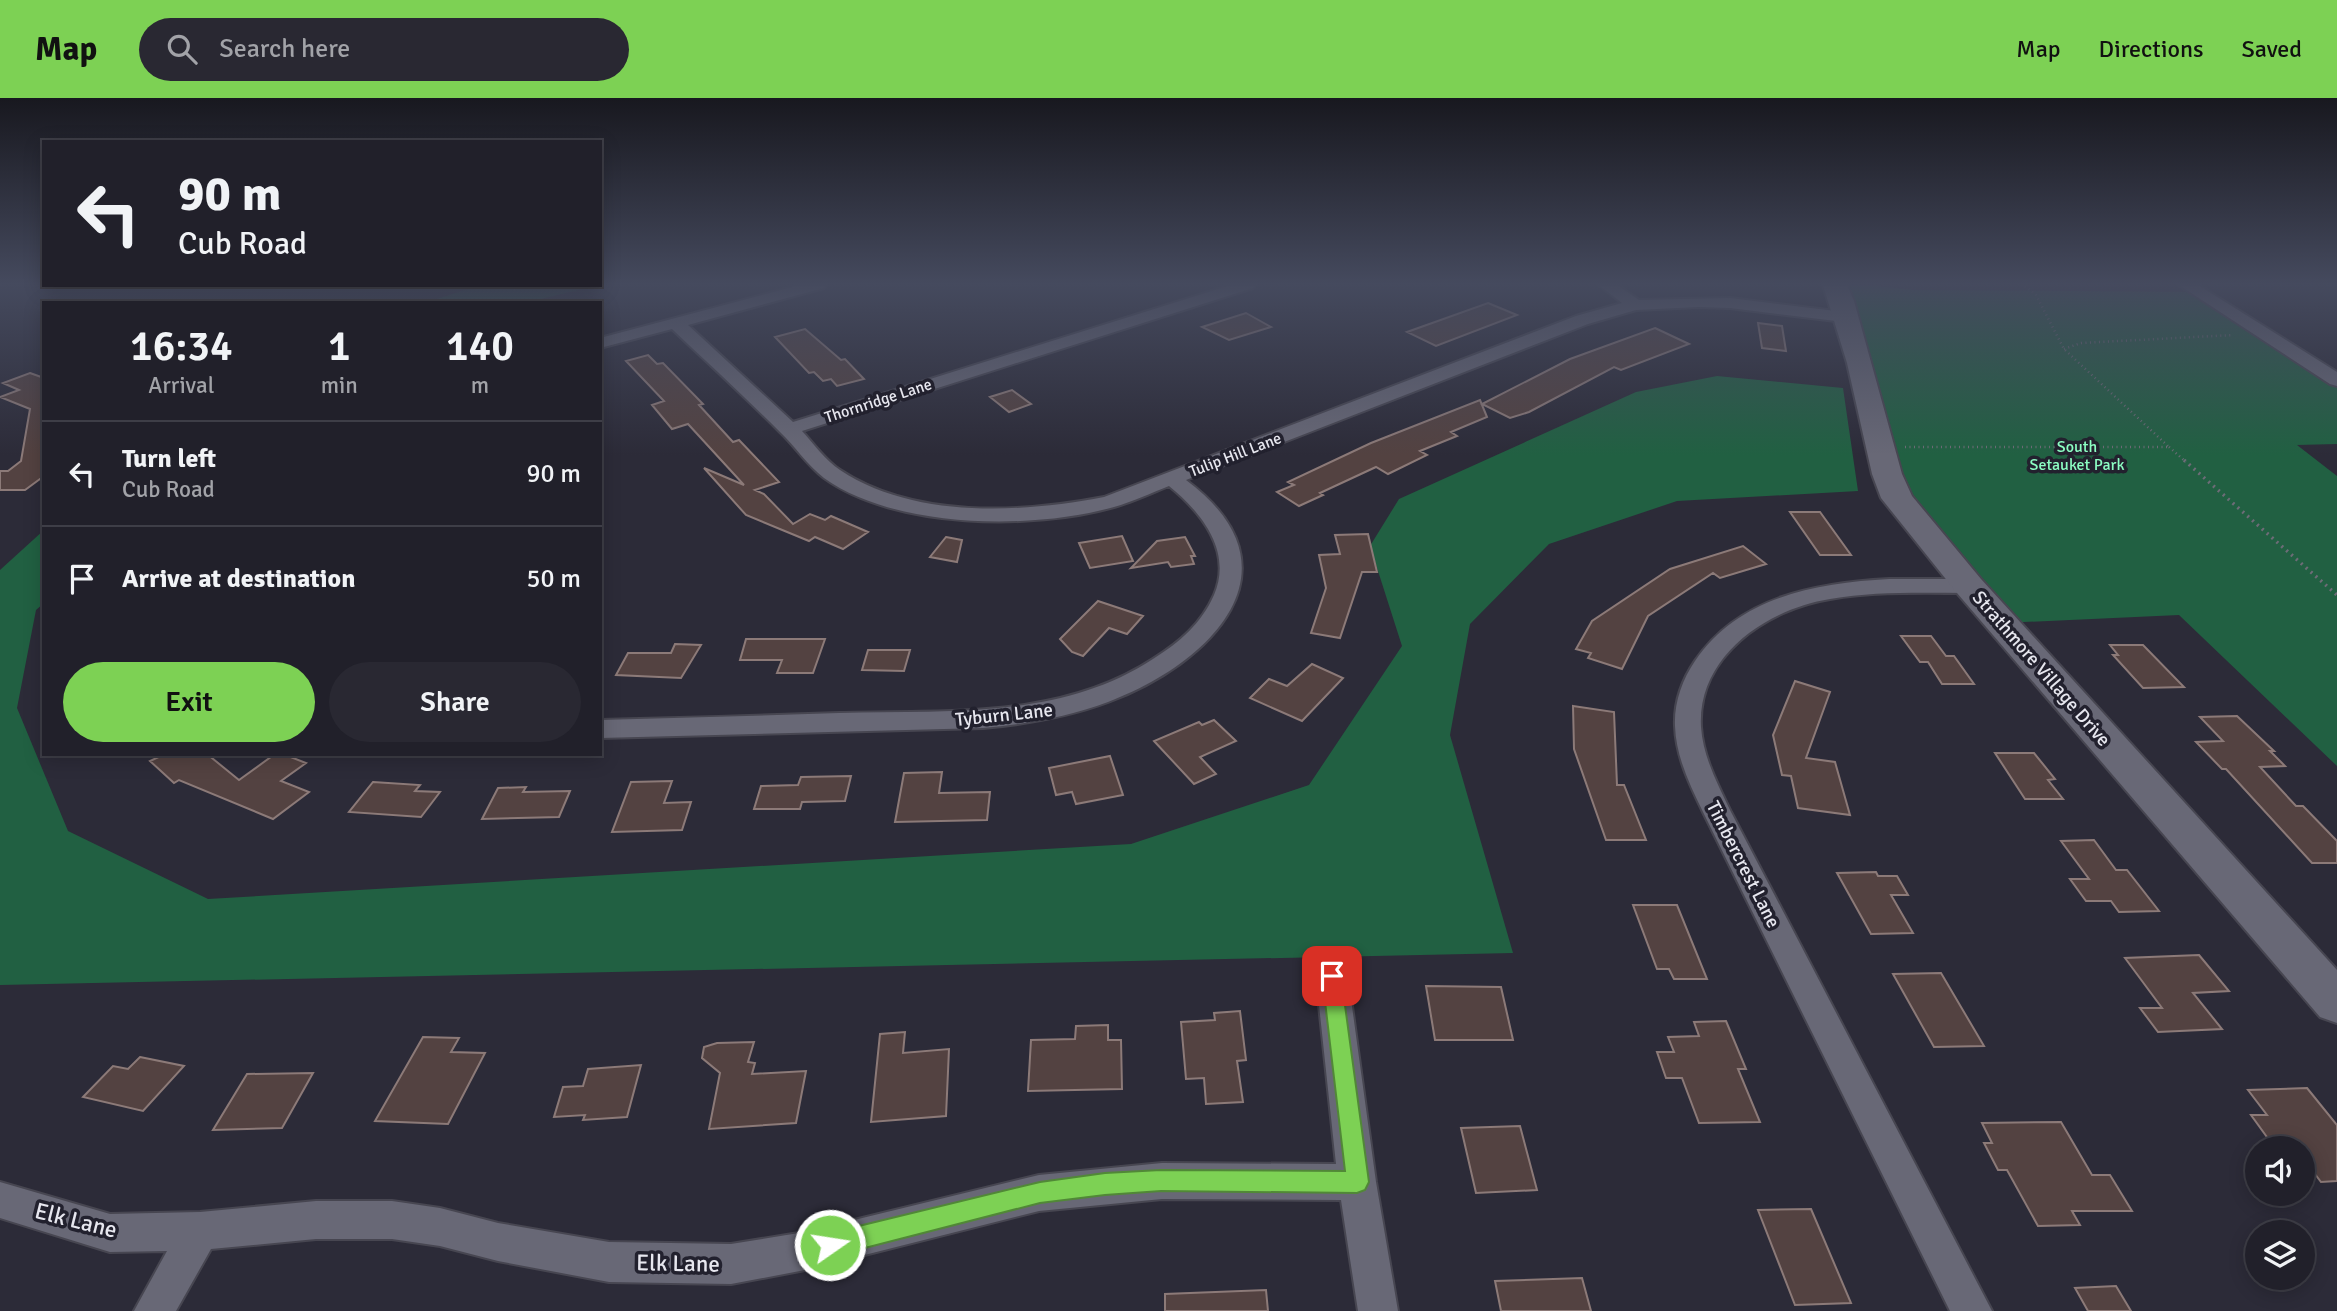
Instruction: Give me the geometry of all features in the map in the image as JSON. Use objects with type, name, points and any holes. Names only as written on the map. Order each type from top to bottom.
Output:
[{"type":"street","name":"Tulip Hill Lane","points":[[697,342],[789,429],[830,473],[850,485],[894,500],[929,508],[995,514],[1059,511],[1109,502],[1525,342]]},
{"type":"street","name":"Thornridge Lane","points":[[789,429],[1067,342]]},
{"type":"street","name":"Strathmore Village Drive","points":[[1853,342],[1887,474],[1897,498],[1969,586],[2337,1003]]},
{"type":"street","points":[[2275,342],[2337,380]]},
{"type":"street","name":"Tyburn Lane","points":[[602,729],[956,720],[1045,712],[1121,688],[1186,647],[1223,605],[1229,587],[1231,555],[1226,538],[1206,507],[1172,479]]},
{"type":"street","name":"Timbercrest Lane","points":[[1969,586],[1833,592],[1784,604],[1751,619],[1717,647],[1697,677],[1688,716],[1692,747],[1702,780],[1717,812],[1972,1311]]},
{"type":"street","points":[[1332,976],[1357,1182],[1378,1311]]},
{"type":"street","name":"Elk Lane","points":[[0,1200],[110,1233],[200,1231],[316,1220],[392,1220],[440,1227],[498,1242],[609,1262],[731,1264],[805,1251],[930,1222],[984,1206],[1066,1189],[1161,1181],[1357,1182]]},
{"type":"street","points":[[154,1311],[200,1231]]},
{"type":"path","points":[[2060,342],[2064,349],[2169,447],[2337,596]]},
{"type":"path","points":[[2064,349],[2081,343],[2101,342]]},
{"type":"path","points":[[1880,446],[1966,449],[2169,447]]},
{"type":"green space","name":"South Setauket Park","points":[[1855,342],[2275,342],[2337,380],[2337,444],[2297,445],[2337,476],[2337,766],[2179,615],[2002,623],[1920,526]]},
{"type":"green space","points":[[1717,376],[1843,388],[1858,491],[1677,501],[1549,544],[1470,624],[1450,735],[1513,953],[0,985],[0,570],[42,532],[42,605],[36,610],[17,708],[68,831],[208,899],[1131,844],[1309,785],[1402,646],[1370,546],[1399,499],[1636,392]]},
{"type":"building","points":[[779,342],[820,342],[841,360],[845,359],[864,379],[837,386],[831,379],[823,381],[814,372],[809,373]]},
{"type":"building","points":[[1427,342],[1447,342],[1436,346]]},
{"type":"building","points":[[1618,342],[1684,342],[1689,344],[1621,370],[1614,367],[1529,412],[1510,418],[1482,404],[1570,359]]},
{"type":"building","points":[[1761,342],[1784,342],[1786,351],[1762,348]]},
{"type":"building","points":[[648,355],[657,364],[663,363],[703,404],[699,405],[733,442],[739,440],[779,482],[755,490],[764,494],[793,524],[810,514],[825,520],[831,516],[868,532],[843,549],[815,537],[809,541],[746,515],[704,468],[744,485],[688,424],[672,429],[652,405],[664,401],[626,361]]},
{"type":"building","points":[[30,373],[42,377],[42,477],[25,490],[0,490],[0,471],[8,471],[21,461],[30,409],[0,397],[19,390],[3,383]]},
{"type":"building","points":[[1012,390],[1031,404],[1009,412],[990,397]]},
{"type":"building","points":[[1480,400],[1487,417],[1451,432],[1457,436],[1420,451],[1427,455],[1388,474],[1376,467],[1320,493],[1323,495],[1299,506],[1277,492],[1294,485],[1288,482],[1371,443]]},
{"type":"building","points":[[1790,512],[1820,512],[1851,555],[1820,555]]},
{"type":"building","points":[[1368,534],[1377,572],[1362,572],[1340,638],[1311,633],[1326,588],[1319,555],[1340,554],[1335,535]]},
{"type":"building","points":[[1122,536],[1133,561],[1090,568],[1079,543]]},
{"type":"building","points":[[946,537],[962,540],[957,562],[930,557]]},
{"type":"building","points":[[1185,537],[1195,556],[1191,556],[1194,564],[1171,567],[1168,562],[1131,568],[1157,541]]},
{"type":"building","points":[[1743,546],[1766,564],[1720,578],[1713,573],[1648,616],[1622,669],[1588,658],[1591,653],[1576,649],[1592,621],[1670,569]]},
{"type":"building","points":[[1098,601],[1143,616],[1127,634],[1109,628],[1083,656],[1072,652],[1060,639]]},
{"type":"building","points":[[1901,636],[1931,636],[1946,656],[1954,656],[1974,684],[1942,684],[1928,662],[1920,662]]},
{"type":"building","points":[[746,639],[825,639],[813,673],[777,673],[782,660],[740,660]]},
{"type":"building","points":[[675,644],[701,645],[681,678],[616,675],[628,653],[671,653]]},
{"type":"building","points":[[2110,645],[2143,645],[2184,687],[2143,688],[2113,655],[2118,655]]},
{"type":"building","points":[[868,650],[910,650],[904,671],[862,670]]},
{"type":"building","points":[[1312,664],[1343,678],[1302,721],[1250,698],[1269,679],[1287,686]]},
{"type":"building","points":[[1795,681],[1830,692],[1806,758],[1835,762],[1850,815],[1798,808],[1791,776],[1782,775],[1773,735]]},
{"type":"building","points":[[1573,706],[1614,712],[1617,785],[1624,785],[1646,840],[1606,840],[1574,749]]},
{"type":"building","points":[[2237,716],[2274,751],[2270,751],[2285,766],[2260,767],[2296,806],[2303,806],[2337,841],[2337,863],[2312,863],[2226,769],[2222,769],[2196,742],[2223,741],[2200,717]]},
{"type":"building","points":[[1214,720],[1236,741],[1200,757],[1216,774],[1194,784],[1154,741],[1199,722],[1202,725]]},
{"type":"building","points":[[1995,753],[2034,753],[2055,779],[2048,780],[2063,799],[2025,799]]},
{"type":"building","points":[[161,756],[209,756],[239,780],[272,756],[288,756],[306,763],[281,781],[309,792],[273,819],[179,780],[174,783],[150,761]]},
{"type":"building","points":[[1110,756],[1123,795],[1076,804],[1072,792],[1056,795],[1049,768]]},
{"type":"building","points":[[942,772],[939,793],[990,792],[987,820],[895,822],[904,773]]},
{"type":"building","points":[[851,776],[845,801],[802,802],[800,809],[754,809],[761,786],[798,785],[801,777]]},
{"type":"building","points":[[672,781],[664,803],[691,802],[682,830],[612,832],[631,782]]},
{"type":"building","points":[[373,782],[420,785],[415,791],[440,792],[421,817],[349,812]]},
{"type":"building","points":[[526,787],[523,792],[570,791],[559,817],[482,819],[498,788]]},
{"type":"building","points":[[2094,840],[2116,870],[2127,870],[2159,911],[2119,912],[2111,901],[2086,901],[2070,879],[2089,879],[2061,841]]},
{"type":"building","points":[[1876,872],[1878,876],[1897,876],[1908,895],[1891,895],[1913,933],[1871,934],[1837,873]]},
{"type":"building","points":[[1633,905],[1677,905],[1707,979],[1674,979],[1669,969],[1657,969]]},
{"type":"building","points":[[2199,955],[2229,991],[2193,993],[2222,1029],[2158,1032],[2140,1008],[2162,1008],[2125,958]]},
{"type":"building","points":[[1941,973],[1984,1046],[1934,1047],[1893,974]]},
{"type":"building","points":[[1426,986],[1501,987],[1513,1040],[1435,1040]]},
{"type":"building","points":[[1240,1011],[1246,1060],[1237,1061],[1243,1102],[1206,1104],[1204,1078],[1186,1079],[1181,1022],[1215,1020],[1214,1013]]},
{"type":"building","points":[[1726,1021],[1746,1069],[1738,1069],[1760,1122],[1699,1123],[1682,1078],[1666,1078],[1657,1052],[1674,1052],[1668,1037],[1699,1036],[1694,1022]]},
{"type":"building","points":[[1108,1025],[1108,1040],[1121,1040],[1122,1089],[1028,1091],[1031,1040],[1075,1039],[1076,1026]]},
{"type":"building","points":[[905,1032],[903,1053],[949,1049],[946,1116],[871,1122],[880,1034]]},
{"type":"building","points":[[423,1037],[459,1038],[451,1052],[485,1053],[448,1124],[375,1121]]},
{"type":"building","points":[[754,1042],[748,1062],[755,1063],[752,1074],[806,1071],[796,1123],[709,1129],[720,1073],[702,1058],[704,1047],[717,1043]]},
{"type":"building","points":[[140,1057],[184,1066],[143,1111],[83,1097],[113,1066],[128,1069]]},
{"type":"building","points":[[641,1065],[627,1117],[583,1120],[585,1115],[554,1117],[563,1087],[583,1086],[588,1069]]},
{"type":"building","points":[[313,1073],[282,1128],[213,1130],[247,1074]]},
{"type":"building","points":[[2307,1088],[2337,1125],[2337,1181],[2321,1182],[2315,1174],[2315,1136],[2266,1136],[2251,1115],[2267,1115],[2248,1090]]},
{"type":"building","points":[[2061,1122],[2092,1175],[2110,1175],[2132,1211],[2072,1211],[2080,1225],[2038,1226],[2007,1170],[1998,1170],[1984,1143],[1992,1143],[1982,1123]]},
{"type":"building","points":[[1520,1126],[1537,1190],[1476,1193],[1461,1128]]},
{"type":"building","points":[[1811,1209],[1851,1303],[1795,1305],[1758,1210]]},
{"type":"building","points":[[1582,1278],[1591,1311],[1501,1311],[1495,1281]]},
{"type":"building","points":[[2116,1286],[2131,1311],[2088,1311],[2075,1288]]},
{"type":"building","points":[[1266,1290],[1268,1311],[1165,1311],[1165,1294]]},
{"type":"route","points":[[830,1245],[1040,1193],[1105,1184],[1161,1181],[1357,1182],[1332,976]]}]
